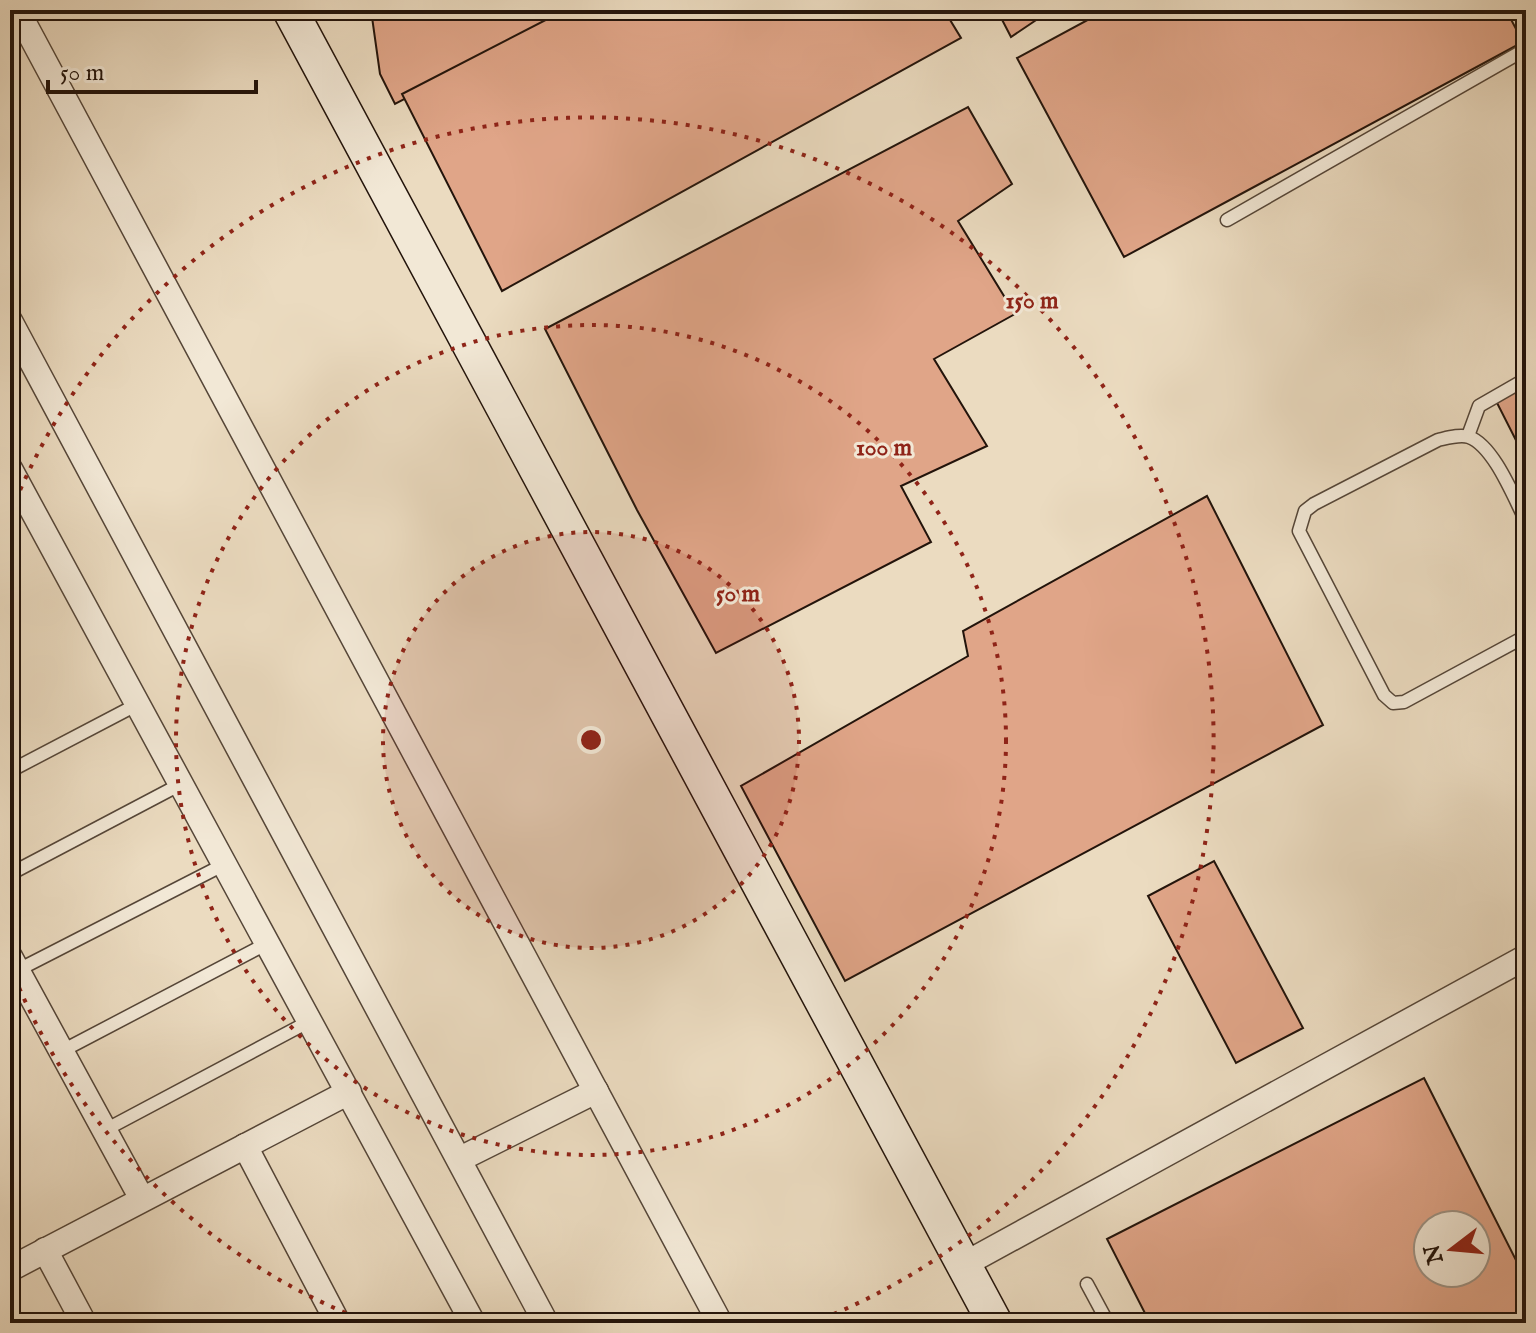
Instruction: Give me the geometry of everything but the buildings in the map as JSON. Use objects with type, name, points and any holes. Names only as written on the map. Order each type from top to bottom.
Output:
[{"type":"street","points":[[17,10],[720,1323]]},
{"type":"street","points":[[290,10],[995,1323]]},
{"type":"street","points":[[10,321],[546,1323]]},
{"type":"street","points":[[10,469],[473,1323]]},
{"type":"street","points":[[963,1265],[1526,957]]},
{"type":"street","points":[[16,977],[62,1051],[142,1199]]},
{"type":"street","points":[[460,1159],[596,1091]]},
{"type":"street","points":[[10,1269],[349,1092]]},
{"type":"street","points":[[245,1146],[338,1323]]},
{"type":"street","points":[[45,1250],[84,1323]]},
{"type":"lane","points":[[1227,220],[1526,49]]},
{"type":"lane","points":[[1468,436],[1479,406],[1526,379]]},
{"type":"lane","points":[[1526,521],[1492,458],[1482,445],[1468,436],[1438,440],[1314,504],[1305,511],[1299,531],[1384,695],[1393,703],[1404,702],[1526,636]]},
{"type":"lane","points":[[10,771],[138,704]]},
{"type":"lane","points":[[10,874],[181,784]]},
{"type":"lane","points":[[16,977],[225,864]]},
{"type":"lane","points":[[62,1051],[268,943]]},
{"type":"lane","points":[[105,1130],[310,1021]]},
{"type":"lane","points":[[1087,1284],[1108,1323]]}]
